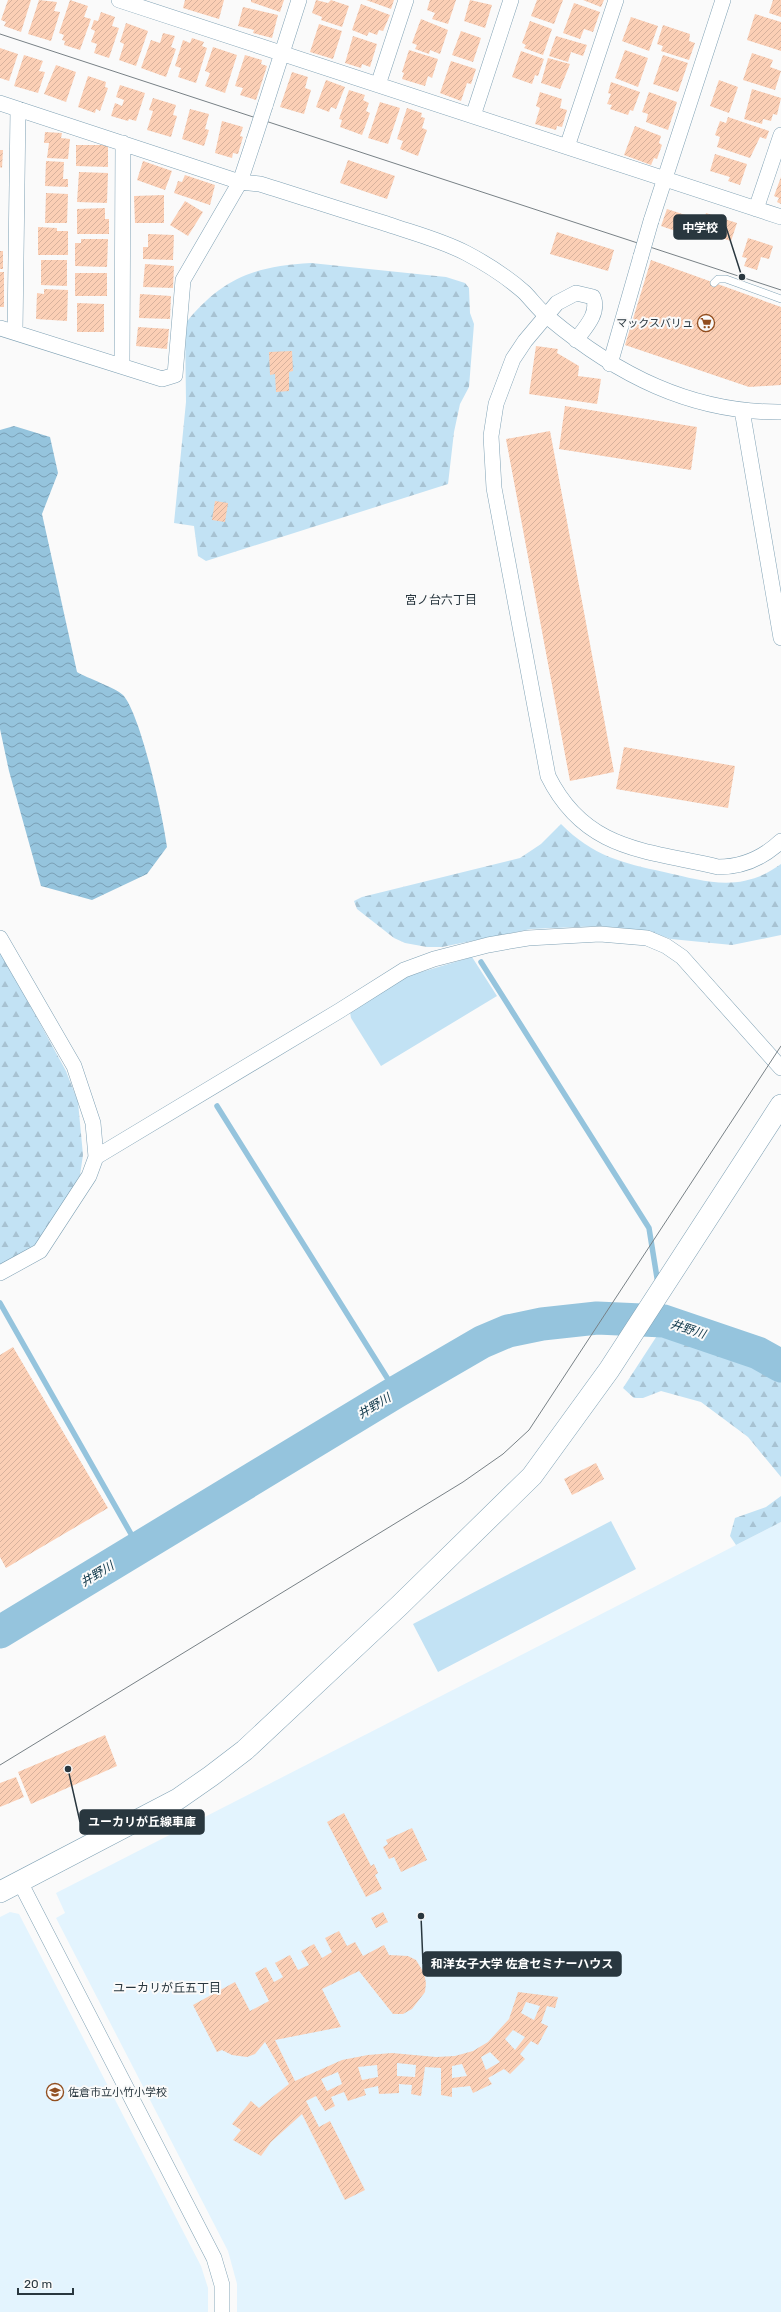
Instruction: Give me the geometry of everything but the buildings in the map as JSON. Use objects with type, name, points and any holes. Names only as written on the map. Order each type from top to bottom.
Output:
[{"type":"street","points":[[119,0],[781,217]]},
{"type":"street","points":[[149,10],[161,0]]},
{"type":"street","points":[[0,328],[162,379],[175,375],[181,287],[240,182],[299,0]]},
{"type":"street","points":[[378,85],[406,0]]},
{"type":"street","points":[[473,116],[511,0]]},
{"type":"street","points":[[567,147],[616,0]]},
{"type":"street","points":[[610,364],[664,178],[722,0]]},
{"type":"street","points":[[0,103],[240,182],[260,184],[442,242],[492,269],[523,291],[547,316],[576,340],[610,364],[641,381],[675,395],[708,404],[742,410],[781,412]]},
{"type":"street","points":[[15,332],[18,109]]},
{"type":"street","points":[[756,209],[781,135]]},
{"type":"street","points":[[122,366],[123,143]]},
{"type":"street","points":[[576,340],[593,315],[595,302],[593,297],[576,293],[567,296],[557,303],[525,341],[513,359],[496,404],[493,423],[491,460],[496,496],[548,776],[554,788],[579,820],[601,836],[628,846],[718,867],[730,867],[758,859],[781,841]]},
{"type":"street","points":[[742,410],[781,638]]},
{"type":"street","points":[[96,1157],[339,1011],[404,970],[434,959],[488,945],[528,938],[619,934],[647,938],[666,946],[682,958],[781,1068]]},
{"type":"street","points":[[0,938],[74,1066],[93,1123],[96,1157],[89,1176],[40,1252],[0,1273]]},
{"type":"street","points":[[0,1892],[178,1799],[245,1750],[400,1606],[532,1476],[609,1370],[781,1105]]},
{"type":"street","points":[[20,1882],[214,2258],[222,2286],[222,2312]]},
{"type":"lane","points":[[714,283],[718,279],[726,279],[781,299]]},
{"type":"shaded area","points":[[781,1522],[781,2312],[237,2312],[237,2284],[228,2251],[56,1918],[65,1913],[56,1893]]},
{"type":"shaded area","name":"佐倉市立小竹小学校","points":[[10,1912],[19,1914],[201,2266],[208,2288],[208,2312],[0,2312],[0,1917]]},
{"type":"green space","points":[[311,263],[446,277],[465,283],[469,288],[470,313],[474,324],[469,387],[460,404],[454,432],[448,484],[206,561],[198,556],[194,526],[174,523],[186,402],[185,324],[212,296],[240,278],[272,267]]},
{"type":"green space","points":[[561,824],[585,844],[609,857],[635,865],[710,882],[738,882],[752,879],[781,864],[781,935],[732,945],[671,939],[650,932],[601,926],[531,929],[442,947],[427,947],[405,943],[394,938],[357,909],[354,901],[362,897],[520,858],[541,844]]},
{"type":"green space","points":[[0,950],[66,1071],[78,1102],[83,1155],[80,1175],[44,1236],[35,1247],[0,1266]]},
{"type":"green space","points":[[472,957],[497,996],[381,1066],[351,1018],[350,1012],[408,976]]},
{"type":"green space","points":[[662,1328],[724,1347],[768,1367],[781,1375],[781,1477],[748,1437],[701,1402],[661,1391],[643,1398],[634,1398],[623,1388]]},
{"type":"green space","points":[[781,1496],[781,1522],[736,1545],[730,1536],[735,1518],[766,1507]]},
{"type":"green space","points":[[611,1521],[636,1569],[438,1672],[413,1624]]},
{"type":"water","points":[[14,426],[50,437],[58,473],[42,514],[77,672],[119,692],[123,695],[130,706],[144,744],[165,832],[167,847],[147,874],[92,900],[41,886],[9,771],[0,729],[0,430]]},
{"type":"waterway","points":[[481,962],[649,1228],[658,1284]]},
{"type":"waterway","points":[[217,1106],[396,1392]]},
{"type":"waterway","points":[[661,1301],[664,1321]]},
{"type":"waterway","points":[[0,1303],[139,1548]]},
{"type":"waterway","name":"井野川","points":[[0,1632],[396,1392],[482,1342],[508,1331],[542,1324],[597,1318],[664,1321],[758,1353],[781,1366]]},
{"type":"tram line","points":[[0,34],[781,290]]},
{"type":"tram line","points":[[0,1765],[463,1482],[503,1454],[529,1430],[781,1046]]},
{"type":"place","name":"中学校","points":[[742,277]]},
{"type":"place","name":"マックスバリュ","points":[[706,323]]},
{"type":"place","name":"ユーカリが丘線車庫","points":[[68,1769]]},
{"type":"place","name":"和洋女子大学 佐倉セミナーハウス","points":[[421,1916]]},
{"type":"place","name":"佐倉市立小竹小学校","points":[[55,2092]]},
{"type":"district","name":"宮ノ台六丁目","points":[[441,600]]},
{"type":"district","name":"ユーカリが丘五丁目","points":[[167,1988]]}]
